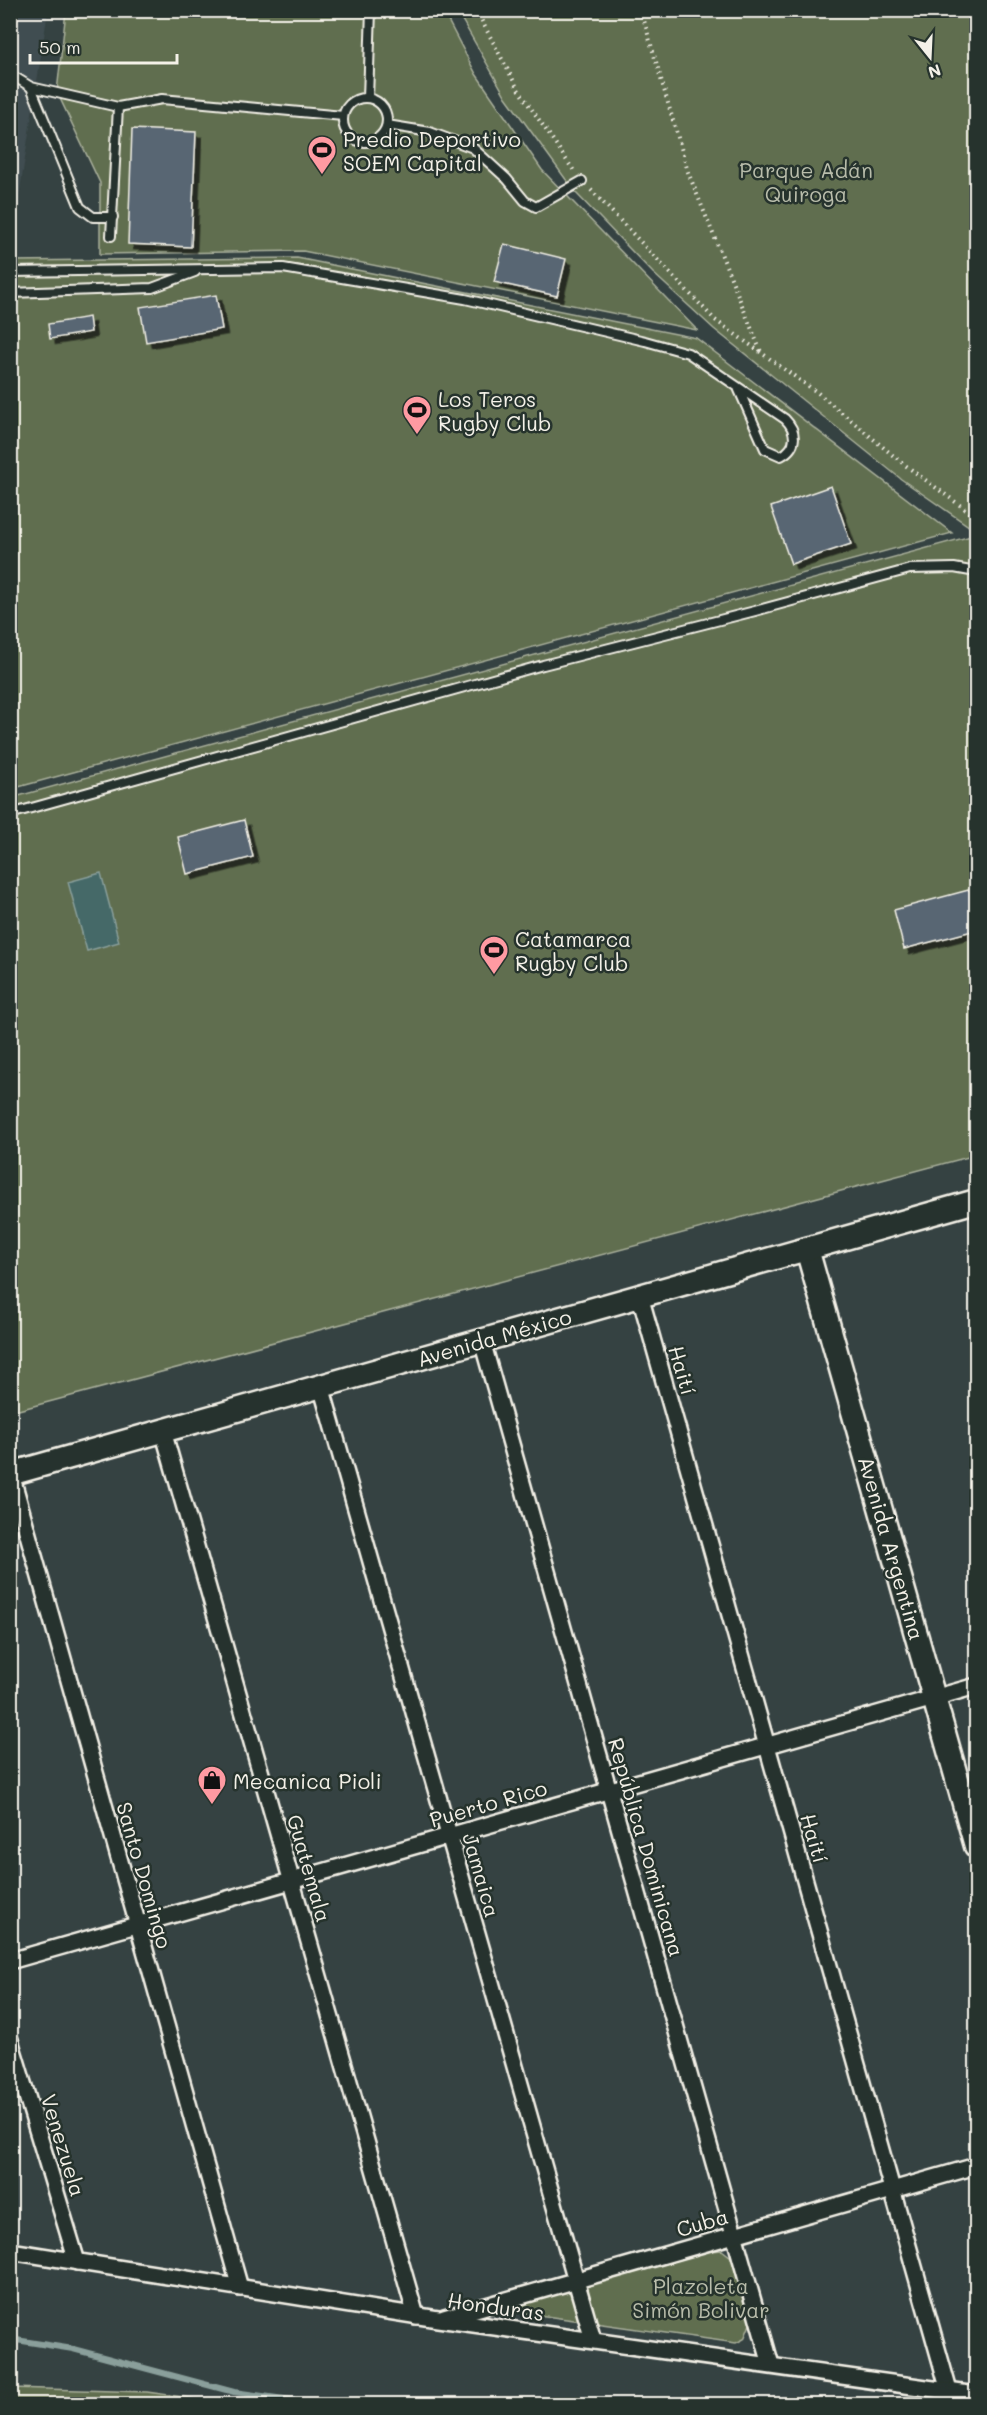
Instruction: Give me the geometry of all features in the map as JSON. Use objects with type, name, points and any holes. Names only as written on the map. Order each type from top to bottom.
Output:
[{"type":"main road","name":"Avenida México","points":[[11,1474],[976,1203]]},
{"type":"main road","name":"Avenida Argentina","points":[[807,1249],[976,1846]]},
{"type":"street","name":"Haití","points":[[640,1296],[949,2391]]},
{"type":"street","name":"República Dominicana","points":[[482,1341],[771,2365]]},
{"type":"street","name":"Jamaica","points":[[321,1386],[593,2340]]},
{"type":"street","name":"Guatemala","points":[[164,1431],[416,2316]]},
{"type":"street","name":"Santo Domingo","points":[[11,1474],[240,2288]]},
{"type":"street","name":"Puerto Rico","points":[[10,1961],[976,1686]]},
{"type":"street","name":"Venezuela","points":[[10,2040],[76,2262]]},
{"type":"street","name":"Cuba","points":[[438,2319],[976,2166]]},
{"type":"street","name":"Honduras","points":[[10,2251],[416,2316],[976,2395]]},
{"type":"lane","points":[[368,98],[371,10]]},
{"type":"lane","points":[[10,75],[31,87],[118,107],[162,99],[343,116]]},
{"type":"lane","points":[[31,87],[80,207],[93,217],[112,217]]},
{"type":"lane","points":[[361,98],[368,98],[381,104],[387,117],[387,125],[379,137],[364,142],[351,136],[343,123],[343,116],[350,104],[361,98]]},
{"type":"lane","points":[[111,236],[118,107]]},
{"type":"lane","points":[[387,125],[430,132],[473,148],[507,179],[525,201],[536,207],[582,181]]},
{"type":"lane","points":[[10,272],[283,268],[465,299],[645,340],[688,353],[785,419],[791,426],[794,444],[788,452],[781,456],[765,449],[740,390]]},
{"type":"lane","points":[[10,293],[152,288],[202,269]]},
{"type":"lane","points":[[10,814],[543,665],[910,569],[954,568],[976,572]]},
{"type":"path","points":[[476,10],[518,89],[582,181],[715,320],[818,393],[901,462],[976,517]]},
{"type":"path","points":[[641,10],[688,172],[761,352]]},
{"type":"shaded area","points":[[11,11],[48,11],[12,241],[11,241]]},
{"type":"green space","name":"Predio Deportivo SOEM Capital","points":[[66,11],[443,11],[476,74],[542,170],[697,330],[303,251],[100,254],[100,183],[57,92]]},
{"type":"green space","name":"Parque Adán Quiroga","points":[[457,11],[976,11],[976,531],[901,479],[714,329],[653,273],[575,192],[506,97]]},
{"type":"green space","name":"Los Teros Rugby Club","points":[[297,258],[696,338],[952,533],[11,789],[11,261]]},
{"type":"green space","name":"Catamarca Rugby Club","points":[[971,536],[976,539],[976,1155],[11,1412],[11,798]]},
{"type":"green space","name":"Plazoleta Simón Bolivar","points":[[722,2250],[731,2257],[751,2322],[744,2339],[736,2343],[503,2310],[710,2251]]},
{"type":"green space","points":[[11,2388],[147,2392],[232,2404],[11,2404]]},
{"type":"water","points":[[101,873],[119,942],[87,951],[68,882]]},
{"type":"building","points":[[132,129],[196,132],[191,247],[128,244]]},
{"type":"building","points":[[504,244],[566,259],[557,296],[494,282]]},
{"type":"building","points":[[216,295],[222,329],[146,342],[140,307]]},
{"type":"building","points":[[89,317],[91,332],[50,339],[48,324]]},
{"type":"building","points":[[831,486],[851,544],[791,564],[771,507]]},
{"type":"building","points":[[244,820],[253,857],[187,874],[178,837]]},
{"type":"building","points":[[976,888],[976,930],[904,949],[894,910]]},
{"type":"waterway","points":[[10,2339],[73,2349],[234,2392],[320,2404]]},
{"type":"place","name":"Predio Deportivo SOEM Capital","points":[[322,176]]},
{"type":"place","name":"Los Teros Rugby Club","points":[[417,436]]},
{"type":"place","name":"Catamarca Rugby Club","points":[[494,976]]},
{"type":"place","name":"Mecanica Pioli","points":[[212,1806]]}]
